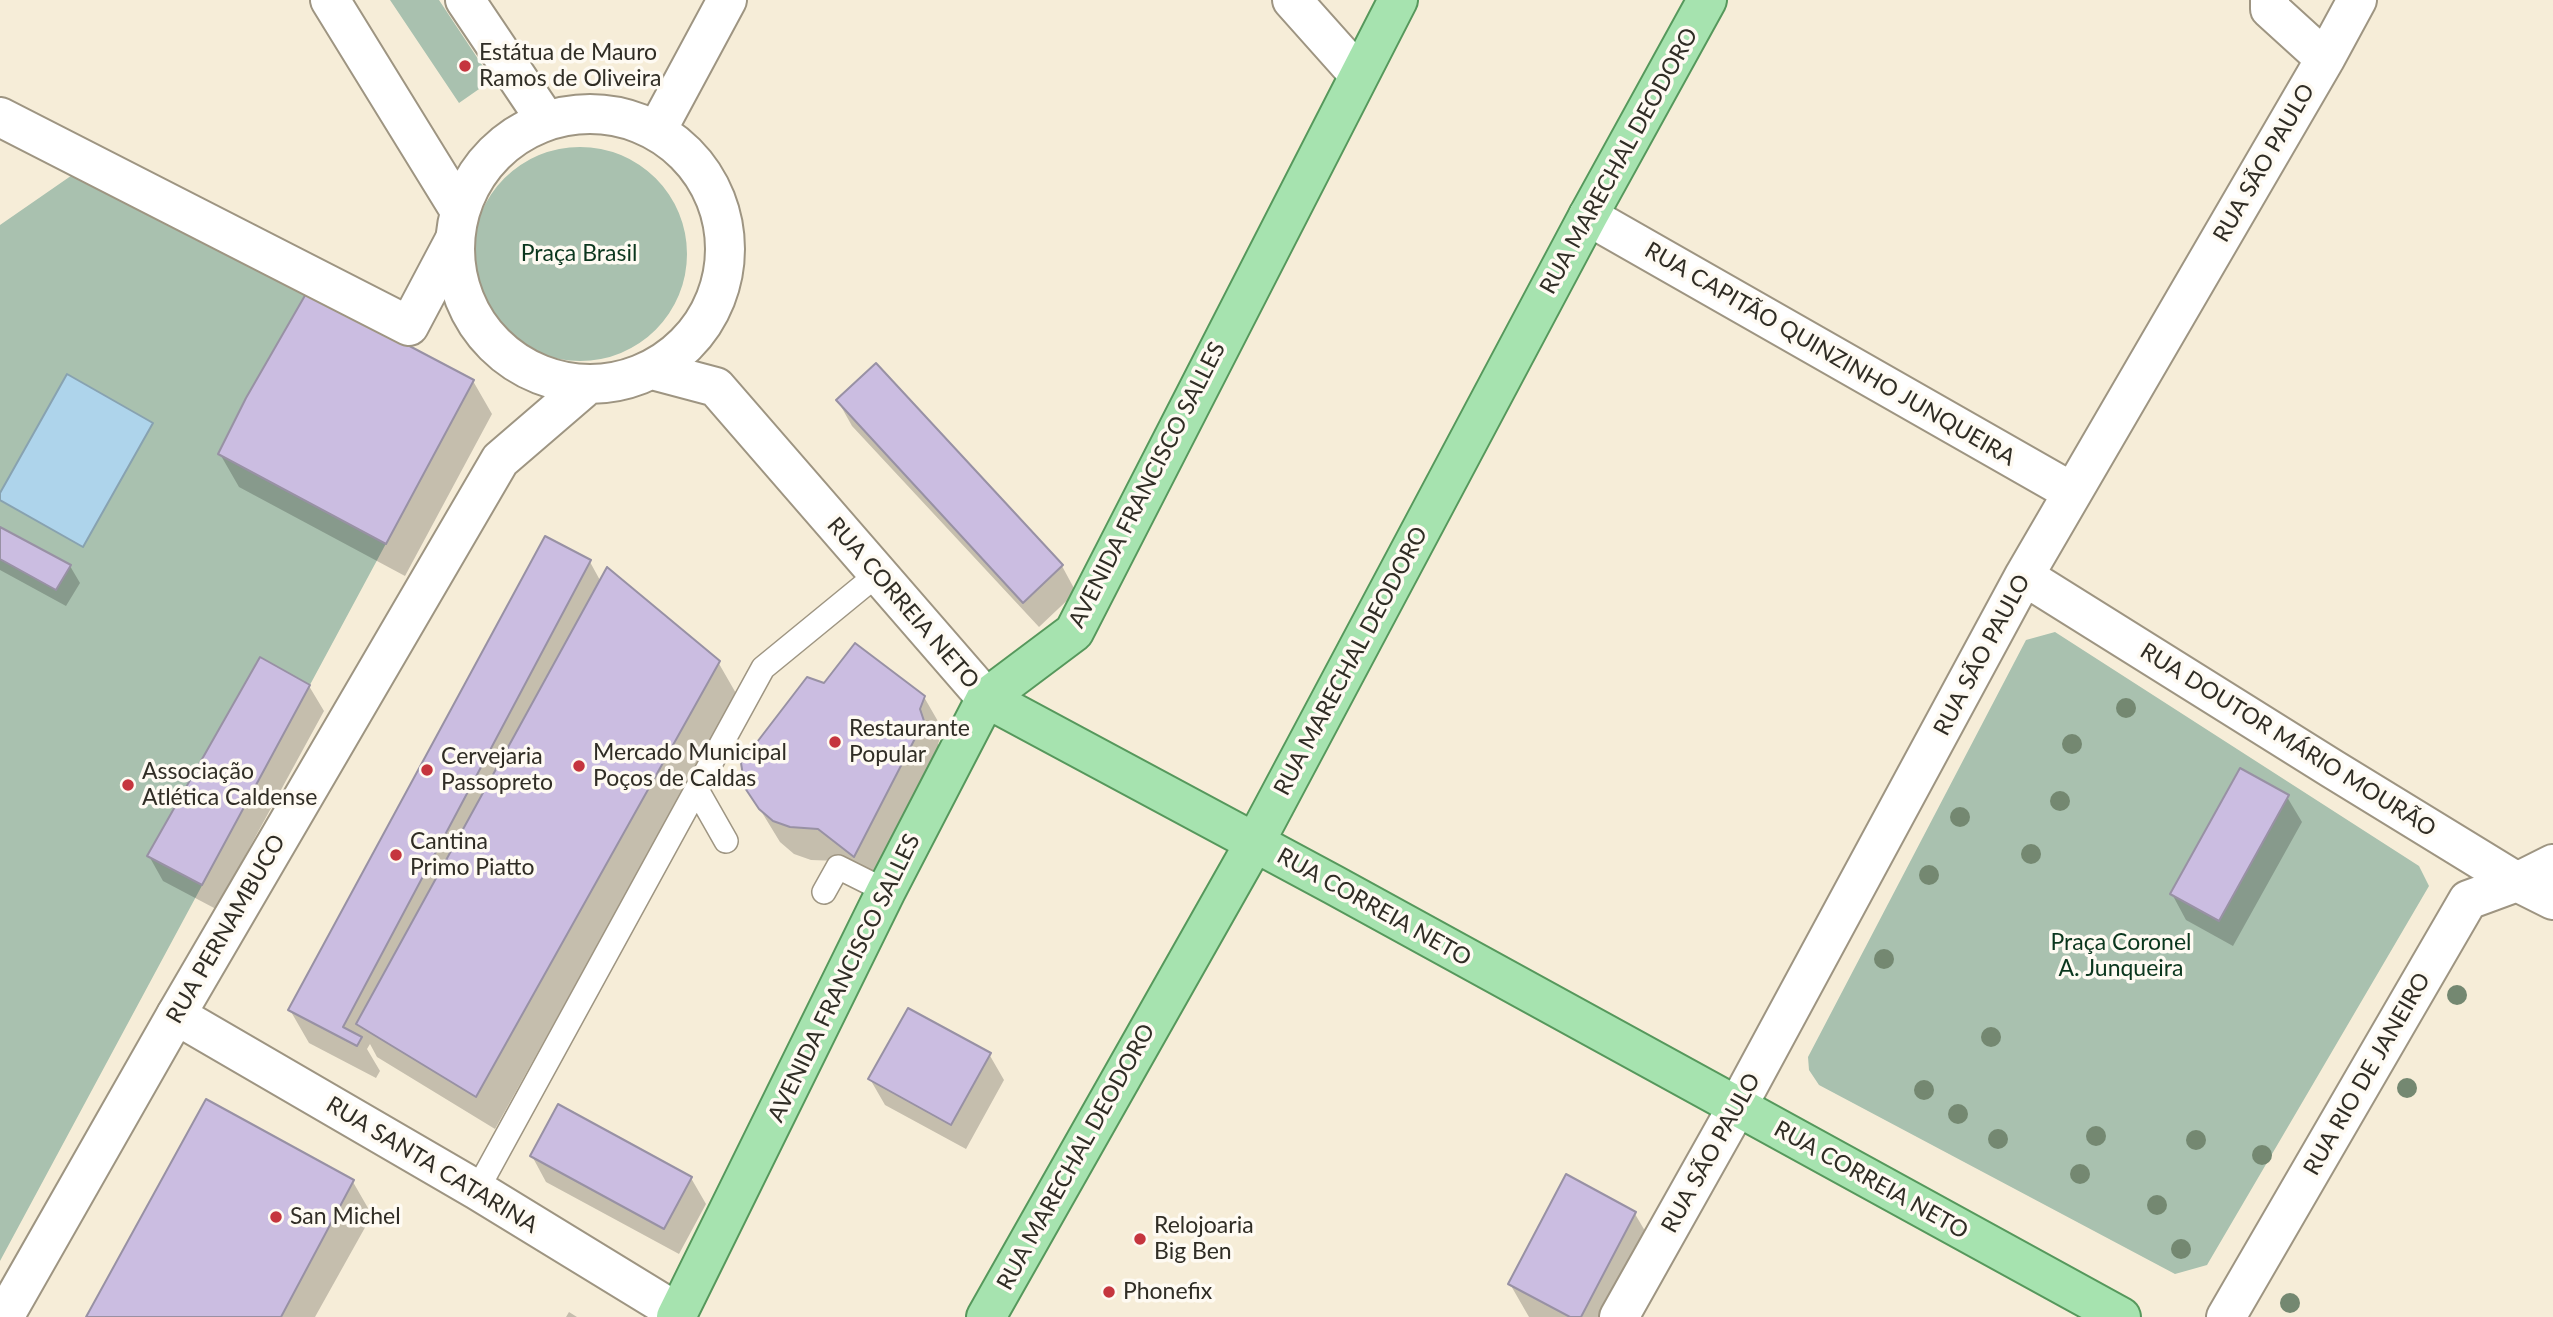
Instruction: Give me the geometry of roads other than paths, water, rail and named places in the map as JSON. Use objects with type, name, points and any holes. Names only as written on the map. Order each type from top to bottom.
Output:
[{"type":"main road","name":"AVENIDA FRANCISCO SALLES","points":[[680,1316],[886,891],[986,698],[1074,632],[1398,0]]},
{"type":"main road","name":"RUA MARECHAL DEODORO","points":[[986,1317],[1255,842],[1588,216],[1707,0]]},
{"type":"main road","name":"RUA CORREIA NETO","points":[[986,698],[1255,842],[2121,1317]]},
{"type":"street","points":[[330,0],[457,226],[456,277],[468,312],[490,342],[517,365],[550,380],[586,386],[620,382],[652,370],[678,353],[698,330],[714,304]]},
{"type":"street","points":[[465,0],[545,119]]},
{"type":"street","points":[[657,130],[727,0]]},
{"type":"street","points":[[1293,0],[1358,74]]},
{"type":"street","points":[[2270,0],[2270,9],[2325,59]]},
{"type":"street","name":"RUA SÃO PAULO","points":[[1619,1317],[1737,1107],[2024,576],[2357,0]]},
{"type":"street","points":[[0,117],[409,326],[457,226],[475,178],[498,149],[545,119],[587,113],[615,115],[657,130],[688,155],[710,188],[723,225],[724,265],[714,304],[716,387],[652,370]]},
{"type":"street","name":"RUA CAPITÃO QUINZINHO JUNQUEIRA","points":[[1588,216],[2072,492]]},
{"type":"street","name":"RUA PERNAMBUCO","points":[[4,1317],[176,1015],[500,460],[586,386]]},
{"type":"street","name":"RUA CORREIA NETO","points":[[716,387],[986,698]]},
{"type":"street","name":"RUA DOUTOR MÁRIO MOURÃO","points":[[2024,576],[2517,882],[2553,900]]},
{"type":"street","name":"RUA RIO DE JANEIRO","points":[[2232,1305],[2468,900],[2517,882],[2553,864]]},
{"type":"street","name":"RUA SANTA CATARINA","points":[[176,1015],[477,1190],[680,1316]]},
{"type":"lane","points":[[477,1190],[764,667],[879,573]]},
{"type":"lane","points":[[697,790],[726,841]]},
{"type":"lane","points":[[824,892],[838,867],[886,891]]},
{"type":"water","points":[[67,374],[153,423],[83,547],[0,500],[0,493]]},
{"type":"place","name":"Estátua de Mauro Ramos de Oliveira","points":[[465,66]]},
{"type":"place","name":"Restaurante Popular","points":[[835,742]]},
{"type":"place","name":"Mercado Municipal Poços de Caldas","points":[[579,766]]},
{"type":"place","name":"Cervejaria Passopreto","points":[[427,770]]},
{"type":"place","name":"Associação Atlética Caldense","points":[[128,785]]},
{"type":"place","name":"Cantina Primo Piatto","points":[[396,855]]},
{"type":"place","name":"San Michel","points":[[276,1217]]},
{"type":"place","name":"Relojoaria Big Ben","points":[[1140,1239]]},
{"type":"place","name":"Phonefix","points":[[1109,1292]]},
{"type":"park label","name":"Praça Brasil","points":[[579,254]]},
{"type":"park label","name":"Praça Coronel A. Junqueira","points":[[2121,956]]}]
